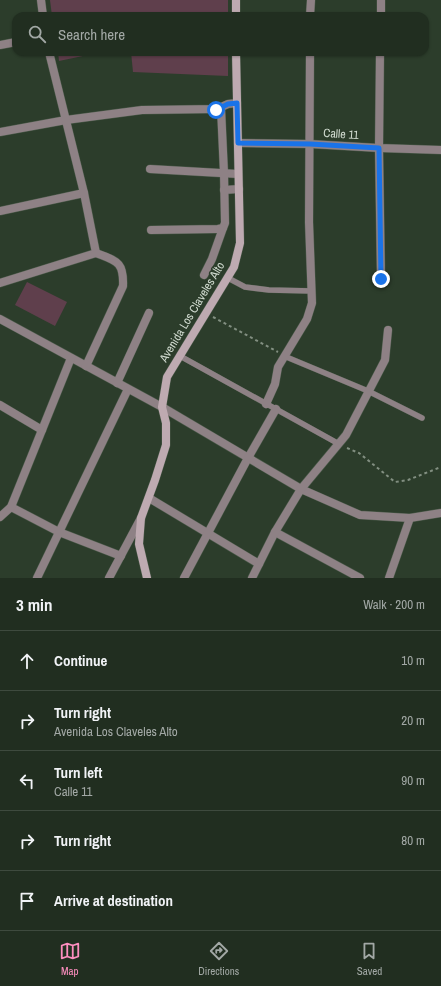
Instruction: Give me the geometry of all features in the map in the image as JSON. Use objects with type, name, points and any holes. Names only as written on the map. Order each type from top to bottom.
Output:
[{"type":"street","points":[[41,0],[42,12]]},
{"type":"street","points":[[236,0],[236,12]]},
{"type":"street","points":[[310,0],[310,12]]},
{"type":"street","points":[[381,0],[381,12]]},
{"type":"street","points":[[0,44],[12,42]]},
{"type":"street","points":[[50,56],[84,193],[96,253]]},
{"type":"street","name":"Avenida Los Claveles Alto","points":[[147,578],[139,544],[141,518],[156,480],[166,445],[166,423],[162,407],[167,377],[234,268],[240,243],[236,56]]},
{"type":"street","points":[[266,404],[275,384],[278,367],[307,319],[312,302],[309,222],[310,56]]},
{"type":"street","points":[[380,56],[379,148],[381,279]]},
{"type":"street","points":[[0,132],[66,120],[142,110],[216,110],[228,104],[237,103]]},
{"type":"street","points":[[204,275],[224,228],[224,174],[221,108]]},
{"type":"street","name":"Calle 11","points":[[238,143],[310,144],[441,150]]},
{"type":"street","points":[[150,169],[238,174]]},
{"type":"street","points":[[224,190],[239,189]]},
{"type":"street","points":[[0,211],[84,193]]},
{"type":"street","points":[[152,230],[224,228]]},
{"type":"street","points":[[0,283],[96,253],[114,260],[121,266],[124,276],[123,286],[86,366]]},
{"type":"street","points":[[117,383],[149,313]]},
{"type":"street","points":[[0,319],[162,407],[301,489],[360,515],[410,518],[441,513]]},
{"type":"street","points":[[252,578],[275,532],[301,489],[346,435],[385,360],[388,330]]},
{"type":"street","points":[[0,517],[11,507],[71,358]]},
{"type":"street","points":[[37,578],[128,389]]},
{"type":"street","points":[[0,406],[42,430]]},
{"type":"street","points":[[184,578],[276,409]]},
{"type":"street","points":[[148,498],[259,564]]},
{"type":"street","points":[[11,507],[59,532],[121,556]]},
{"type":"street","points":[[109,578],[141,518]]},
{"type":"street","points":[[389,578],[410,518]]},
{"type":"street","points":[[275,532],[360,578]]},
{"type":"lane","points":[[228,278],[246,287],[269,290],[312,291]]},
{"type":"lane","points":[[180,356],[339,444]]},
{"type":"lane","points":[[284,356],[368,391],[422,418]]},
{"type":"path","points":[[206,314],[284,356]]},
{"type":"path","points":[[339,444],[359,453],[395,482],[408,480],[441,467]]},
{"type":"shaded area","points":[[50,0],[228,0],[228,12],[52,12]]},
{"type":"shaded area","points":[[58,56],[83,56],[59,61]]},
{"type":"shaded area","points":[[131,56],[228,56],[228,76],[133,72]]},
{"type":"shaded area","points":[[27,282],[67,302],[55,326],[15,305]]},
{"type":"route","points":[[216,110],[228,104],[237,103],[238,143],[310,144],[379,148],[381,279]]}]
